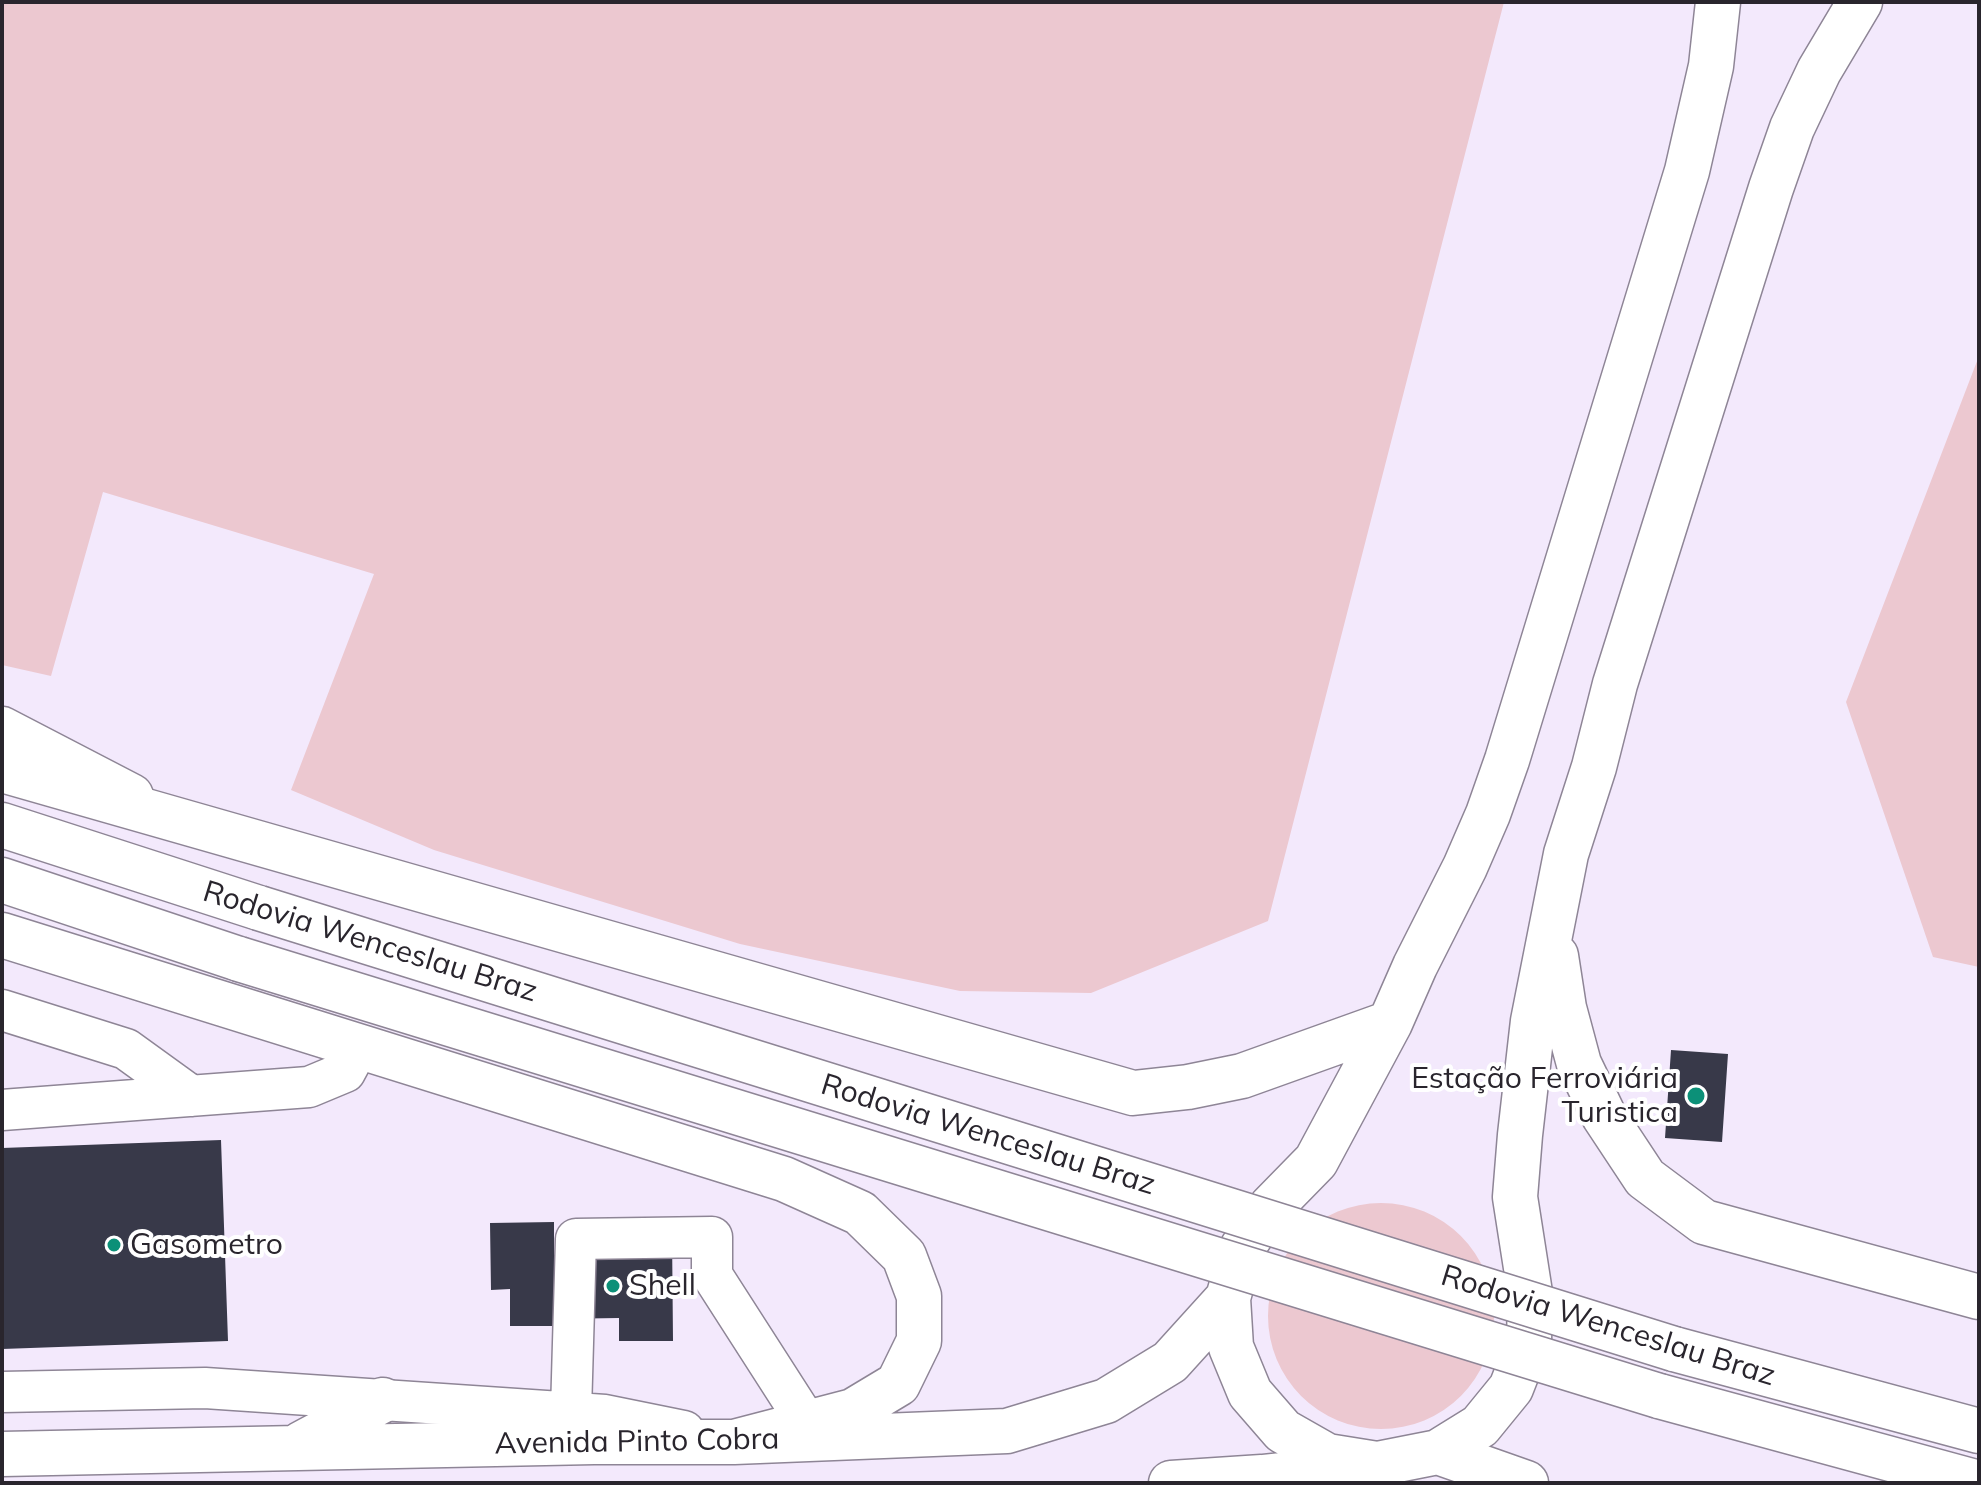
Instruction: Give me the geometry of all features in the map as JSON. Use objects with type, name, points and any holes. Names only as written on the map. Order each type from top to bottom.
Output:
[{"type":"main road","points":[[1377,1464],[1327,1456],[1283,1431],[1250,1393],[1231,1347],[1228,1298],[1242,1248],[1271,1207],[1316,1161],[1390,1023],[1488,814],[1687,171],[1711,66],[1718,2]]},
{"type":"main road","points":[[1171,1483],[1377,1464],[1438,1452],[1480,1426],[1511,1388],[1529,1342],[1530,1293],[1515,1197],[1533,1021],[1566,854],[1594,767],[1615,684],[1771,188],[1792,128],[1819,71],[1860,2]]},
{"type":"main road","points":[[2,729],[172,818]]},
{"type":"main road","points":[[2,770],[1133,1093],[1188,1087],[1242,1076],[1390,1023]]},
{"type":"main road","name":"Rodovia Wenceslau Braz","points":[[2,825],[1674,1349],[1979,1431]]},
{"type":"main road","name":"Rodovia Wenceslau Braz","points":[[2,880],[239,959],[1659,1396],[1979,1483]]},
{"type":"main road","points":[[1552,926],[1564,1008],[1579,1064],[1604,1116],[1645,1178],[1704,1222],[1979,1297]]},
{"type":"main road","points":[[2,935],[784,1179],[860,1213],[904,1256],[919,1296],[919,1341],[898,1384],[853,1411],[734,1442]]},
{"type":"main road","name":"Avenida Pinto Cobra","points":[[2,1454],[734,1442],[1007,1431],[1106,1401],[1131,1386],[1170,1362],[1228,1298]]},
{"type":"main road","points":[[294,1448],[383,1400]]},
{"type":"main road","points":[[1438,1452],[1526,1483]]},
{"type":"street","points":[[2,1010],[126,1049],[191,1096]]},
{"type":"street","points":[[2,1110],[309,1087],[345,1072],[359,1046]]},
{"type":"street","points":[[571,1412],[576,1239],[712,1237],[712,1275],[807,1423]]},
{"type":"street","points":[[2,1392],[205,1388],[571,1412],[605,1415],[734,1442]]},
{"type":"shaded area","points":[[2,2],[1504,2],[1268,921],[1091,993],[960,991],[740,944],[434,850],[291,790],[374,574],[103,492],[51,676],[2,665]]},
{"type":"shaded area","points":[[1979,356],[1979,967],[1933,957],[1846,702]]},
{"type":"shaded area","points":[[1381,1203],[1403,1205],[1424,1212],[1444,1222],[1461,1236],[1475,1253],[1485,1273],[1492,1294],[1492,1338],[1485,1359],[1475,1379],[1461,1396],[1444,1410],[1424,1420],[1403,1427],[1381,1429],[1359,1427],[1338,1420],[1318,1410],[1301,1396],[1287,1379],[1277,1359],[1270,1338],[1268,1316],[1270,1294],[1277,1273],[1287,1253],[1301,1236],[1318,1222],[1338,1212],[1359,1205]]},
{"type":"building","name":"Estação Ferroviária Turistica","points":[[1671,1050],[1728,1054],[1722,1142],[1665,1138]]},
{"type":"building","name":"Gasometro","points":[[221,1140],[228,1341],[2,1349],[2,1148]]},
{"type":"building","name":"Shell","points":[[554,1222],[554,1255],[619,1254],[672,1232],[673,1341],[619,1341],[619,1318],[555,1319],[555,1326],[510,1326],[510,1289],[491,1290],[490,1223]]},
{"type":"place","name":"Estação Ferroviária Turistica","points":[[1696,1096]]},
{"type":"place","name":"Gasometro","points":[[114,1245]]},
{"type":"place","name":"Shell","points":[[613,1286]]}]
